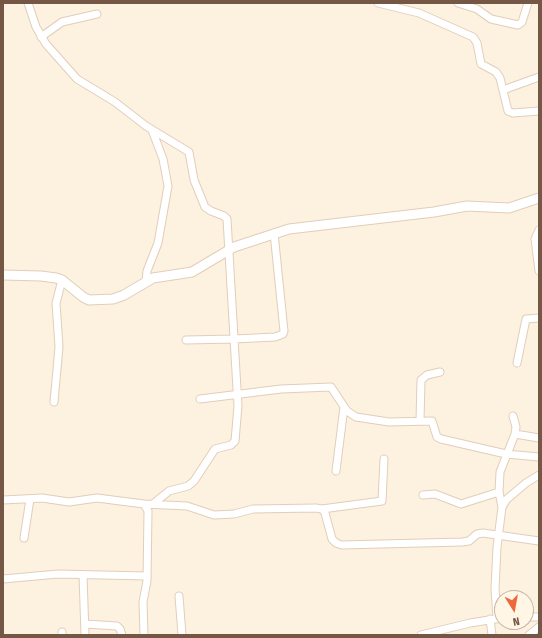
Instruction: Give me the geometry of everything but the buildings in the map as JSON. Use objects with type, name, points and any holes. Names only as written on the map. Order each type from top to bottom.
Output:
[{"type":"street","points":[[28,3],[41,37],[77,79],[115,102],[152,130],[188,152],[194,180],[205,207],[227,219],[237,394],[237,425],[233,444],[215,449],[191,483],[169,491],[152,504]]},
{"type":"street","points":[[378,3],[419,13],[473,37],[477,43],[481,64],[496,72],[500,78],[506,107],[510,112],[539,111]]},
{"type":"street","points":[[458,3],[478,9],[491,19],[518,25],[522,22],[528,3]]},
{"type":"street","points":[[41,37],[62,22],[97,14]]},
{"type":"street","points":[[503,90],[539,77]]},
{"type":"street","points":[[146,281],[147,270],[158,243],[168,186],[163,159],[152,130]]},
{"type":"street","points":[[3,275],[41,276],[62,280],[83,297],[94,300],[118,297],[146,281],[160,277],[192,272],[228,250],[274,233],[298,227],[434,212],[467,206],[509,208],[539,198]]},
{"type":"street","points":[[539,230],[535,239],[539,271]]},
{"type":"street","points":[[186,340],[275,337],[283,334],[284,330],[274,233]]},
{"type":"street","points":[[54,402],[59,347],[56,303],[62,280]]},
{"type":"street","points":[[517,363],[526,319],[539,318]]},
{"type":"street","points":[[420,421],[421,380],[427,375],[440,372]]},
{"type":"street","points":[[200,399],[281,389],[327,387],[334,389],[344,407],[356,417],[389,422],[434,422],[436,434],[439,439],[506,454],[539,457]]},
{"type":"street","points":[[336,471],[344,407]]},
{"type":"street","points":[[495,590],[498,535],[502,507],[499,492],[500,472],[515,434],[516,427],[513,416]]},
{"type":"street","points":[[515,434],[539,438]]},
{"type":"street","points":[[3,500],[42,498],[69,502],[97,498],[144,504],[187,506],[214,515],[234,514],[253,509],[322,509],[382,501],[384,459]]},
{"type":"street","points":[[502,507],[507,499],[522,486],[539,475]]},
{"type":"street","points":[[424,495],[435,494],[461,504],[499,492]]},
{"type":"street","points":[[24,538],[30,499]]},
{"type":"street","points":[[144,504],[148,511],[147,576],[143,602],[144,635]]},
{"type":"street","points":[[322,509],[326,516],[332,540],[336,543],[342,544],[462,542],[469,541],[480,533],[539,541]]},
{"type":"street","points":[[3,579],[58,574],[147,576]]},
{"type":"street","points":[[83,575],[85,635]]},
{"type":"street","points":[[178,596],[182,635]]},
{"type":"street","points":[[421,635],[494,618]]},
{"type":"street","points":[[85,624],[117,626],[122,635]]},
{"type":"street","points":[[529,635],[539,627]]}]
